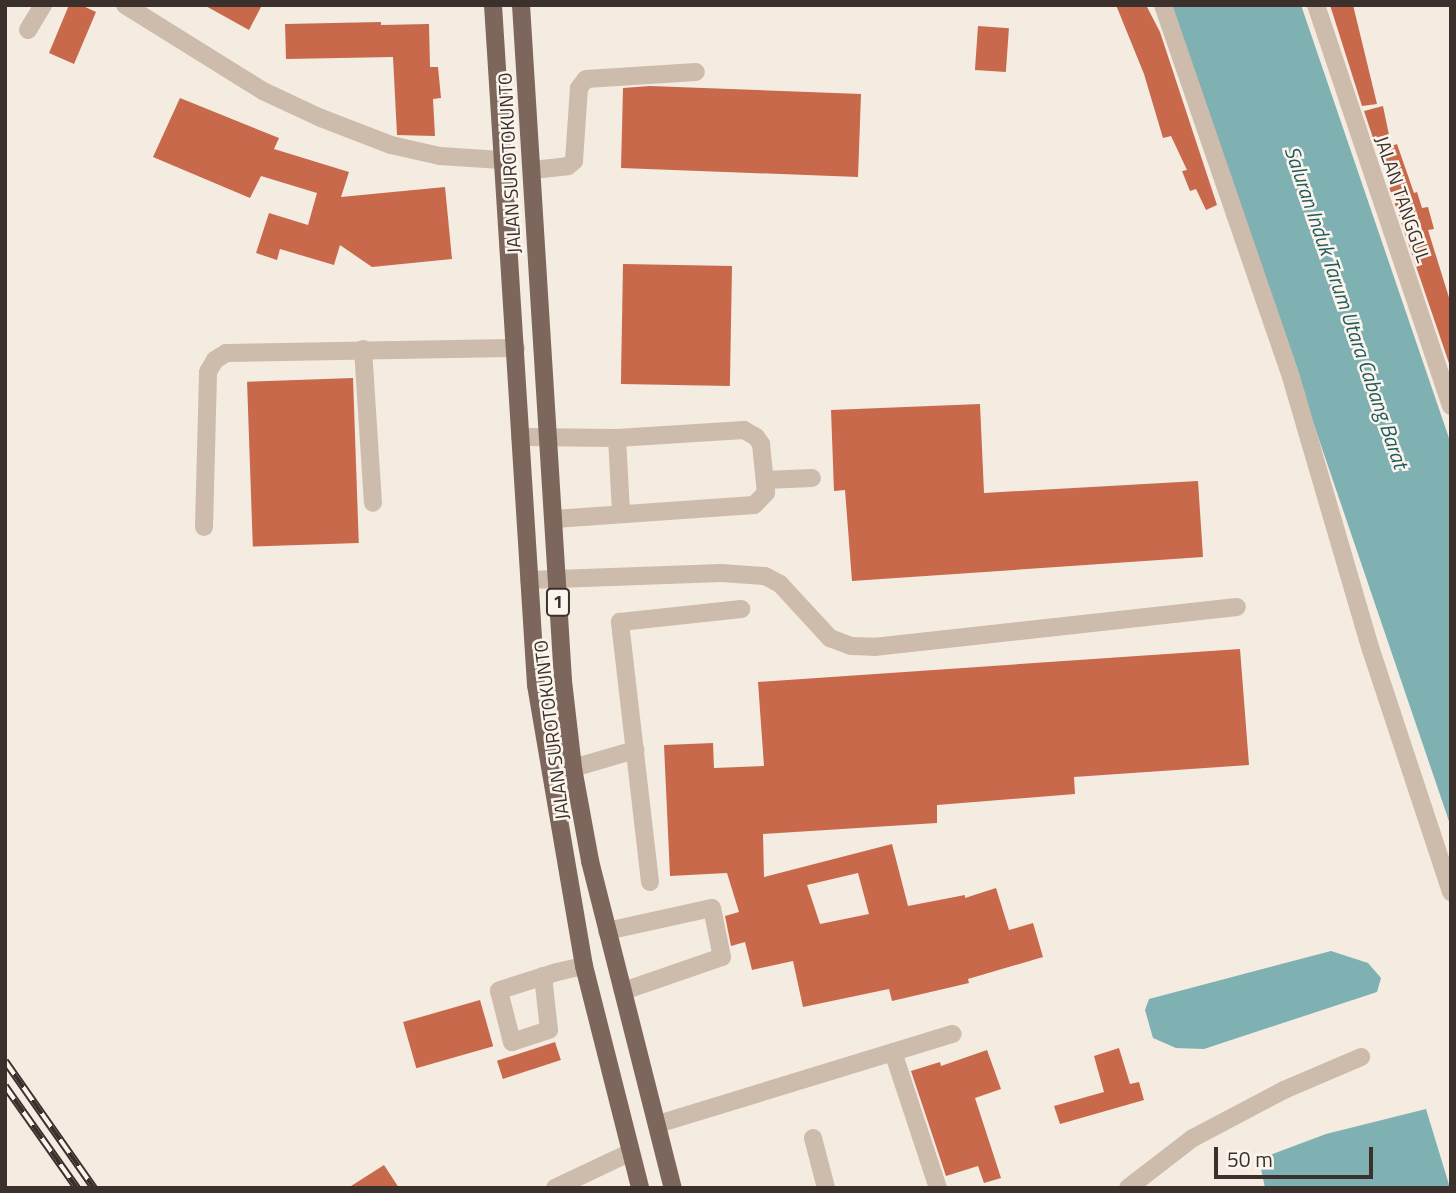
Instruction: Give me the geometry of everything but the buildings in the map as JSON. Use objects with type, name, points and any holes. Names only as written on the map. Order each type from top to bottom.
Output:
[{"type":"main road","name":"JALAN SUROTOKUNTO","points":[[494,5],[501,160],[516,348],[536,685],[584,966],[629,1153],[640,1188]]},
{"type":"main road","name":"JALAN SUROTOKUNTO","points":[[521,5],[563,681],[573,768],[607,931],[673,1188]]},
{"type":"street","points":[[28,30],[43,5]]},
{"type":"street","points":[[125,5],[263,91],[321,118],[404,148],[440,156],[501,160]]},
{"type":"street","points":[[1163,5],[1292,377],[1371,650],[1451,892]]},
{"type":"street","name":"JALAN TANGGUL","points":[[1316,5],[1451,406]]},
{"type":"street","points":[[532,170],[568,166],[574,161],[579,89],[586,79],[696,72]]},
{"type":"street","points":[[204,527],[208,372],[215,360],[226,353],[516,348]]},
{"type":"street","points":[[363,349],[373,503]]},
{"type":"street","points":[[520,437],[617,438],[744,430],[756,437],[761,444],[764,498],[754,505],[554,519]]},
{"type":"street","points":[[617,438],[621,513]]},
{"type":"street","points":[[765,480],[811,478]]},
{"type":"street","points":[[528,580],[722,573],[765,576],[780,584],[830,638],[851,646],[874,647],[1237,607]]},
{"type":"street","points":[[650,882],[620,622],[741,609]]},
{"type":"street","points":[[573,768],[635,750]]},
{"type":"street","points":[[607,931],[712,908],[722,957],[622,991]]},
{"type":"street","points":[[543,976],[584,966]]},
{"type":"street","points":[[657,1124],[953,1034]]},
{"type":"street","points":[[893,1052],[938,1188]]},
{"type":"street","points":[[1128,1188],[1193,1138],[1284,1090],[1361,1057]]},
{"type":"street","points":[[813,1138],[826,1188]]},
{"type":"street","points":[[555,1188],[629,1153]]},
{"type":"water","name":"Saluran Induk Tarum Utara Cabang Barat","points":[[1171,5],[1301,5],[1451,444],[1451,827]]},
{"type":"water","points":[[1331,951],[1368,963],[1381,978],[1377,992],[1204,1049],[1176,1048],[1153,1038],[1145,1010],[1149,999]]},
{"type":"water","points":[[1426,1109],[1450,1188],[1265,1188],[1259,1159],[1326,1134]]},
{"type":"railway","points":[[5,1061],[94,1188]]},
{"type":"railway","points":[[5,1086],[77,1188]]}]
